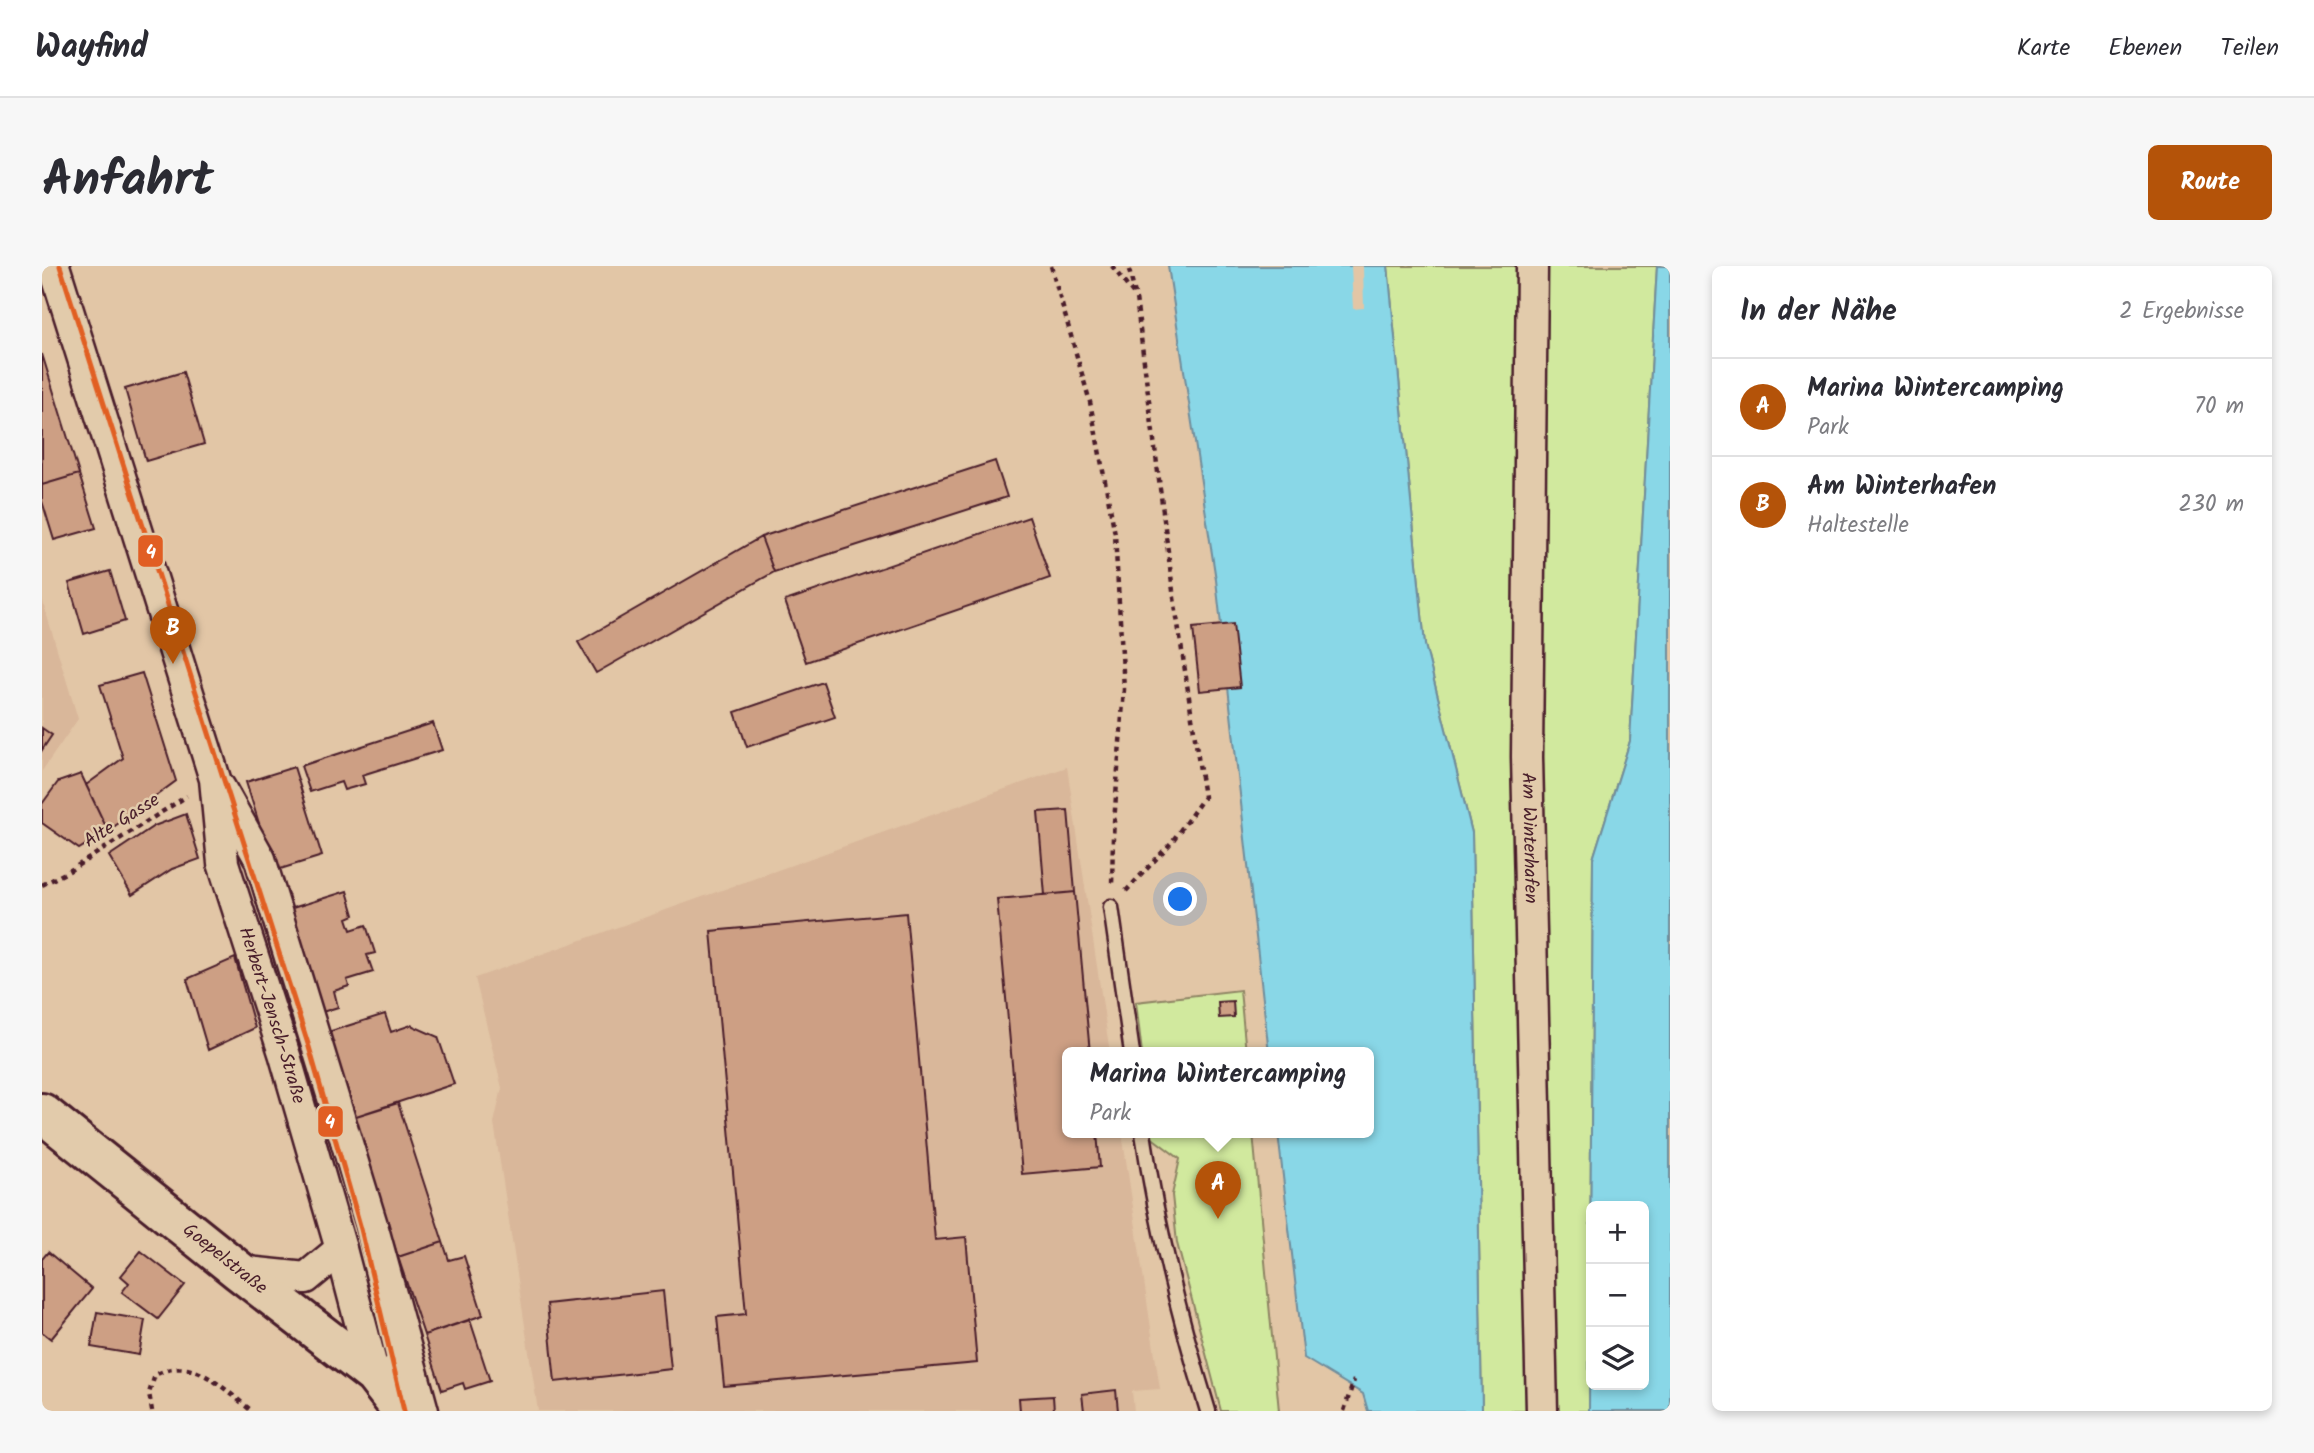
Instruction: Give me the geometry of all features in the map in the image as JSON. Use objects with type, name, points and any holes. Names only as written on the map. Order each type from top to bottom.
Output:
[{"type":"street","name":"Herbert-Jensch-Straße","points":[[54,266],[215,779],[260,859],[372,1225],[423,1411]]},
{"type":"street","name":"Am Winterhafen","points":[[1532,266],[1527,757],[1542,1411]]},
{"type":"street","name":"Herbert-Jensch-Straße","points":[[215,779],[223,863],[285,1056],[341,1249],[378,1393]]},
{"type":"street","name":"Goepelstraße","points":[[42,1113],[239,1271],[402,1411]]},
{"type":"street","points":[[239,1271],[306,1279],[341,1249]]},
{"type":"street","points":[[378,1393],[383,1376],[395,1372],[401,1366],[407,1351]]},
{"type":"lane","points":[[1111,907],[1131,1047]]},
{"type":"lane","points":[[1144,1138],[1164,1251],[1180,1320],[1208,1411]]},
{"type":"path","points":[[1051,266],[1090,402],[1115,534],[1124,689],[1113,836],[1111,907]]},
{"type":"path","points":[[1112,266],[1136,298]]},
{"type":"path","points":[[1111,907],[1171,843],[1204,797],[1173,591],[1136,298],[1128,266]]},
{"type":"path","name":"Alte Gasse","points":[[42,885],[69,871],[215,779]]},
{"type":"path","points":[[152,1411],[149,1393],[155,1375],[167,1368],[185,1366],[205,1376],[252,1411]]},
{"type":"path","points":[[1344,1411],[1353,1380]]},
{"type":"shaded area","points":[[42,599],[78,719],[42,771]]},
{"type":"shaded area","points":[[1067,767],[1109,1047],[1062,1047],[1062,1138],[1123,1138],[1160,1389],[1132,1391],[1134,1411],[538,1411],[494,1123],[502,1088],[475,978]]},
{"type":"green space","points":[[1388,266],[1657,266],[1630,741],[1593,859],[1591,1201],[1586,1201],[1586,1390],[1589,1390],[1589,1411],[1482,1411],[1472,833],[1425,645]]},
{"type":"green space","points":[[1240,990],[1245,1047],[1141,1047],[1136,1002]]},
{"type":"green space","points":[[1152,1138],[1253,1138],[1279,1411],[1221,1411],[1177,1243],[1172,1195],[1180,1159]]},
{"type":"water","points":[[1168,266],[1388,266],[1425,645],[1472,833],[1482,1411],[1368,1411],[1363,1394],[1304,1358],[1279,1138],[1374,1138],[1374,1047],[1268,1047],[1216,580]]},
{"type":"water","points":[[1657,266],[1670,266],[1670,1411],[1589,1411],[1589,1390],[1649,1390],[1649,1201],[1591,1201],[1593,859],[1630,741]]},
{"type":"pier","points":[[1351,266],[1363,266],[1364,308],[1353,309]]},
{"type":"building","points":[[42,354],[79,474],[42,485]]},
{"type":"building","points":[[183,372],[204,444],[146,461],[125,389]]},
{"type":"building","points":[[995,461],[1007,497],[774,572],[761,537]]},
{"type":"building","points":[[79,474],[96,528],[54,540],[42,501],[42,485]]},
{"type":"building","points":[[1029,517],[1050,578],[806,662],[785,601]]},
{"type":"building","points":[[761,537],[774,572],[596,673],[578,642]]},
{"type":"building","points":[[110,571],[125,621],[84,634],[69,583]]},
{"type":"building","points":[[1233,624],[1240,687],[1200,691],[1193,628]]},
{"type":"building","points":[[142,673],[176,781],[108,831],[86,785],[123,758],[100,685]]},
{"type":"building","points":[[823,682],[835,717],[747,747],[735,712]]},
{"type":"building","points":[[433,723],[442,750],[362,775],[365,784],[344,790],[341,782],[310,792],[301,766]]},
{"type":"building","points":[[42,728],[52,735],[42,750]]},
{"type":"building","points":[[294,767],[322,856],[274,871],[246,782]]},
{"type":"building","points":[[81,774],[108,831],[79,849],[42,823],[42,804],[58,782]]},
{"type":"building","points":[[1068,810],[1075,892],[1045,895],[1038,812]]},
{"type":"building","points":[[186,814],[200,859],[172,869],[132,895],[109,856],[154,826]]},
{"type":"building","points":[[347,891],[354,915],[347,918],[351,930],[366,925],[375,953],[367,955],[373,972],[347,980],[349,986],[334,991],[338,1007],[319,1013],[286,910]]},
{"type":"building","points":[[1075,892],[1089,1047],[1062,1047],[1062,1138],[1097,1138],[1100,1167],[1022,1174],[997,899]]},
{"type":"building","points":[[906,913],[935,1240],[966,1237],[977,1363],[724,1386],[717,1317],[746,1314],[711,931]]},
{"type":"building","points":[[235,958],[255,1028],[208,1050],[187,979]]},
{"type":"building","points":[[1233,1001],[1234,1017],[1219,1018],[1218,1002]]},
{"type":"building","points":[[385,1014],[391,1032],[411,1025],[438,1037],[454,1084],[353,1117],[325,1033]]},
{"type":"building","points":[[398,1103],[443,1242],[398,1257],[353,1117]]},
{"type":"building","points":[[443,1242],[449,1260],[464,1256],[483,1315],[424,1335],[398,1257]]},
{"type":"building","points":[[141,1251],[185,1285],[158,1319],[122,1292],[129,1283],[121,1276]]},
{"type":"building","points":[[48,1252],[92,1289],[51,1339],[42,1332],[42,1259]]},
{"type":"building","points":[[663,1291],[671,1369],[555,1382],[547,1304]]},
{"type":"building","points":[[97,1312],[145,1320],[139,1355],[91,1347]]},
{"type":"building","points":[[470,1320],[490,1381],[465,1389],[463,1383],[442,1390],[424,1335]]},
{"type":"building","points":[[1116,1390],[1118,1411],[1084,1411],[1082,1394]]},
{"type":"building","points":[[1053,1396],[1054,1411],[1020,1411],[1019,1398]]},
{"type":"transit line","name":"4","points":[[60,266],[309,1047],[361,1229],[404,1411]]},
{"type":"place","name":"Am Winterhafen","points":[[173,664]]},
{"type":"place","name":"Marina Wintercamping","points":[[1218,1219]]}]
